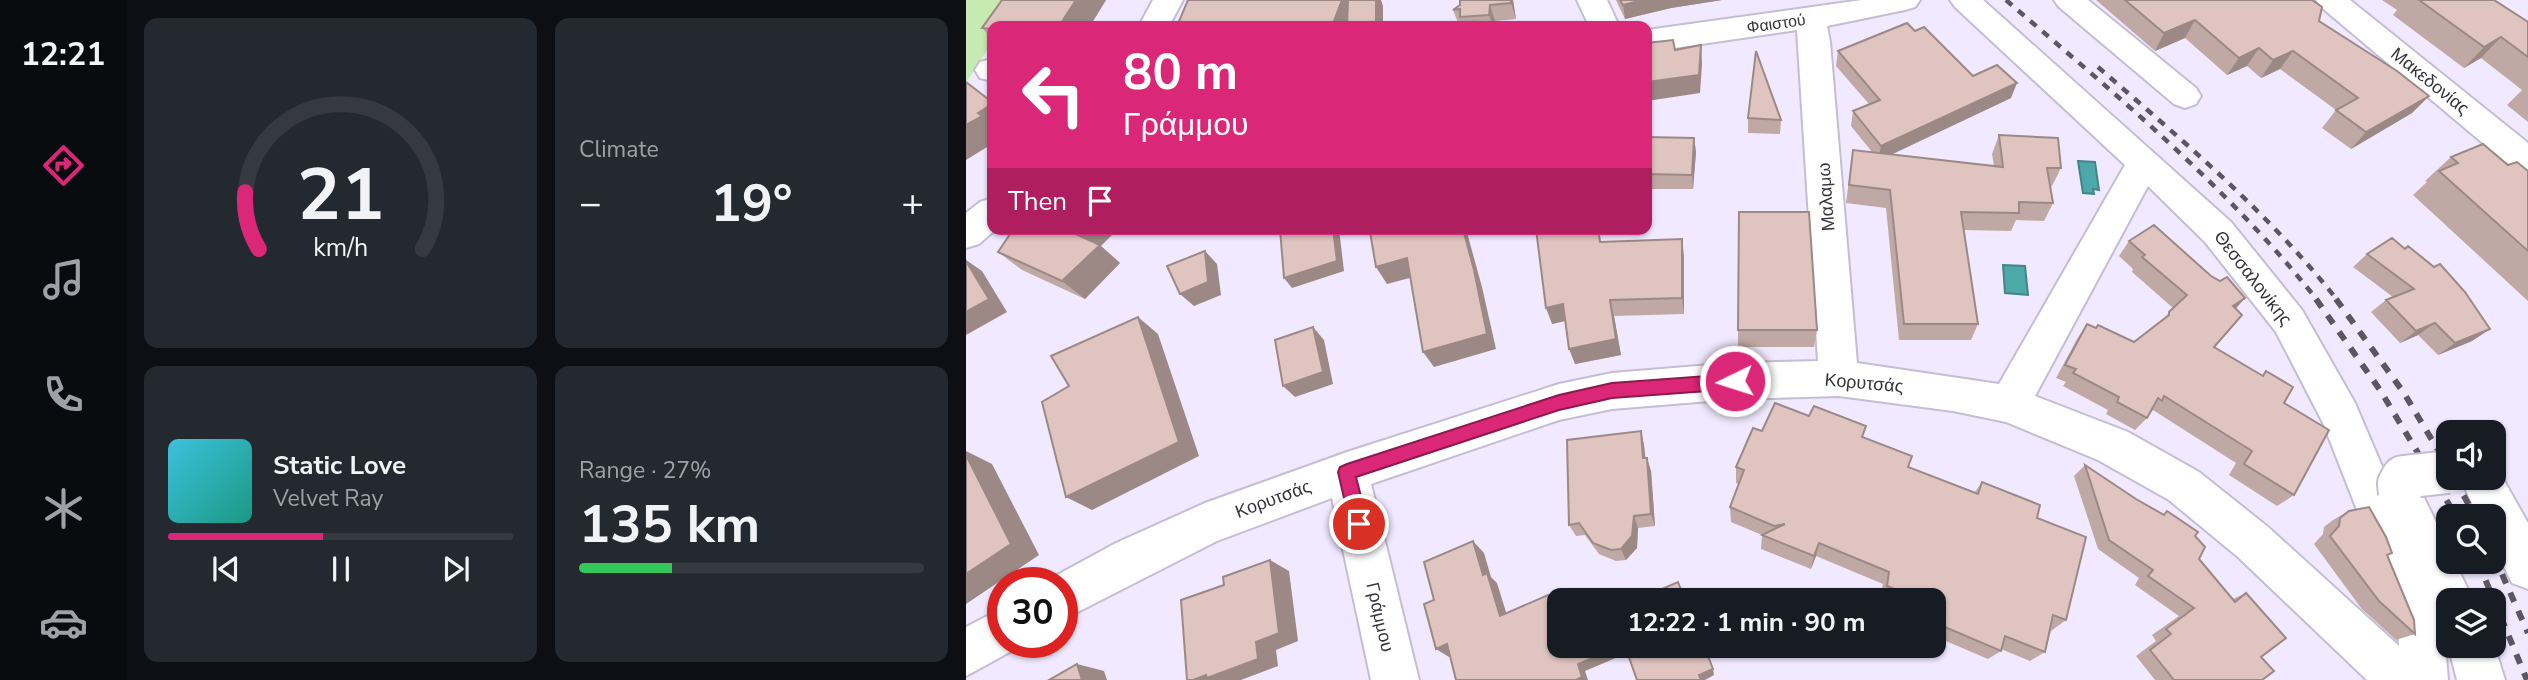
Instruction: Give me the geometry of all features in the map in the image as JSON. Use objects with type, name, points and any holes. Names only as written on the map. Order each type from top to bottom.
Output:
[{"type":"street","points":[[1157,21],[1168,0]]},
{"type":"street","points":[[1592,0],[1602,21]]},
{"type":"street","name":"Φαιστού","points":[[1652,40],[1858,11],[1905,0]]},
{"type":"street","name":"Θεσσαλονίκης","points":[[1965,0],[2218,232],[2289,321],[2334,404],[2420,612],[2424,680]]},
{"type":"street","points":[[2069,0],[2185,96]]},
{"type":"street","name":"Μακεδονίας","points":[[2331,0],[2528,162]]},
{"type":"street","name":"Μαλαμω","points":[[1810,18],[1815,42],[1839,378]]},
{"type":"street","points":[[2009,404],[2144,162]]},
{"type":"street","points":[[966,234],[987,216]]},
{"type":"street","name":"Κορυτσάς","points":[[1078,588],[1205,524],[1347,472],[1559,402],[1612,391],[1735,381],[1839,378],[1952,393],[2009,404],[2113,446],[2184,486],[2253,542],[2401,680]]},
{"type":"street","name":"Γράμμου","points":[[1347,472],[1395,680]]},
{"type":"street","points":[[2436,477],[2403,477],[2399,484],[2400,493],[2444,588]]},
{"type":"street","points":[[2480,490],[2528,567]]},
{"type":"street","points":[[966,653],[987,641]]},
{"type":"street","points":[[2475,658],[2481,680]]},
{"type":"shaded area","points":[[966,0],[1019,0],[997,21],[987,21],[987,50],[966,83]]},
{"type":"shaded area","points":[[2078,161],[2095,162],[2099,190],[2093,189],[2094,194],[2083,193]]},
{"type":"shaded area","points":[[2003,265],[2025,266],[2028,295],[2005,293]]},
{"type":"building","points":[[1002,0],[1076,0],[1062,21],[987,21]]},
{"type":"building","points":[[1188,0],[1342,0],[1334,21],[1179,21]]},
{"type":"building","points":[[1348,0],[1376,0],[1376,21],[1347,21]]},
{"type":"building","points":[[1460,0],[1511,0],[1511,3],[1490,5],[1489,15],[1460,17],[1460,9],[1453,10],[1460,5]]},
{"type":"building","points":[[1620,0],[1643,0],[1623,5]]},
{"type":"building","points":[[2125,0],[2312,0],[2322,7],[2319,21],[2397,71],[2429,96],[2366,132],[2336,110],[2358,98],[2293,51],[2273,60],[2259,48],[2239,58],[2195,20],[2164,33]]},
{"type":"building","points":[[2419,0],[2494,0],[2528,22],[2528,57],[2501,37],[2484,47]]},
{"type":"building","points":[[1907,23],[1915,31],[1924,27],[1973,76],[1997,65],[2017,83],[1881,146],[1853,111],[1880,100],[1838,51]]},
{"type":"building","points":[[1673,40],[1675,50],[1701,45],[1699,75],[1652,81],[1652,42]]},
{"type":"building","points":[[1756,51],[1781,120],[1748,118]]},
{"type":"building","points":[[966,82],[987,98],[987,107],[978,113],[982,116],[966,125]]},
{"type":"building","points":[[1999,135],[2058,138],[2061,168],[2047,168],[2053,203],[2019,202],[2019,213],[1961,212],[1978,324],[1904,324],[1890,190],[1849,185],[1853,150],[2003,167]]},
{"type":"building","points":[[1652,137],[1694,138],[1692,175],[1652,174]]},
{"type":"building","points":[[2483,144],[2508,165],[2517,162],[2528,171],[2528,251],[2439,171],[2458,163],[2451,157]]},
{"type":"building","points":[[1739,212],[1809,212],[1817,330],[1738,330]]},
{"type":"building","points":[[2154,225],[2211,276],[2220,281],[2227,277],[2245,298],[2233,306],[2242,315],[2214,347],[2263,376],[2266,371],[2293,387],[2284,403],[2329,430],[2294,495],[2244,464],[2252,451],[2164,396],[2162,401],[2158,398],[2147,418],[2117,402],[2119,397],[2073,373],[2076,369],[2065,365],[2087,324],[2096,328],[2098,325],[2134,342],[2169,315],[2187,295],[2142,257],[2145,255],[2129,241]]},
{"type":"building","points":[[1009,235],[1078,235],[1100,245],[1062,281],[998,252]]},
{"type":"building","points":[[1280,235],[1334,235],[1337,261],[1284,278]]},
{"type":"building","points":[[1371,235],[1465,235],[1487,334],[1423,352],[1407,258],[1376,267]]},
{"type":"building","points":[[1537,235],[1599,235],[1600,242],[1682,239],[1682,298],[1610,300],[1616,339],[1569,349],[1563,304],[1546,308]]},
{"type":"building","points":[[2392,238],[2405,249],[2408,246],[2434,267],[2440,264],[2465,292],[2490,329],[2455,343],[2435,323],[2416,331],[2386,300],[2414,289],[2367,254]]},
{"type":"building","points":[[1205,251],[1208,282],[1180,294],[1167,266]]},
{"type":"building","points":[[966,261],[989,299],[966,312]]},
{"type":"building","points":[[1138,317],[1179,442],[1066,497],[1042,402],[1069,386],[1051,356]]},
{"type":"building","points":[[1313,327],[1323,372],[1283,386],[1275,340]]},
{"type":"building","points":[[1775,403],[1809,416],[1814,406],[1866,426],[1862,437],[1912,456],[1908,467],[1978,494],[1982,482],[2040,505],[2037,518],[2086,537],[2066,620],[2053,615],[2045,652],[2005,636],[2001,651],[1946,628],[1946,588],[1892,588],[1887,586],[1889,572],[1819,543],[1814,556],[1762,535],[1785,524],[1774,526],[1730,507],[1744,470],[1736,467],[1753,428],[1762,431]]},
{"type":"building","points":[[1641,431],[1643,458],[1647,458],[1651,514],[1634,516],[1632,536],[1621,549],[1611,550],[1593,543],[1579,523],[1569,525],[1567,440]]},
{"type":"building","points":[[966,455],[1011,544],[966,574]]},
{"type":"building","points":[[2085,465],[2136,499],[2164,515],[2167,511],[2198,532],[2195,536],[2205,547],[2199,559],[2235,602],[2246,593],[2286,638],[2261,657],[2274,671],[2262,680],[2174,680],[2150,650],[2171,634],[2166,629],[2194,608],[2148,576],[2153,570],[2109,540]]},
{"type":"building","points":[[2369,507],[2392,553],[2387,555],[2414,620],[2415,634],[2379,601],[2330,536],[2339,526],[2340,518],[2349,511]]},
{"type":"building","points":[[1473,541],[1483,575],[1487,573],[1500,616],[1547,595],[1547,658],[1593,658],[1578,664],[1582,677],[1576,680],[1456,680],[1447,644],[1436,649],[1424,604],[1434,600],[1424,562]]},
{"type":"building","points":[[1270,560],[1279,633],[1256,642],[1258,659],[1207,678],[1206,675],[1187,680],[1181,600],[1224,585],[1223,577]]},
{"type":"building","points":[[1678,582],[1680,588],[1664,588]]},
{"type":"building","points":[[1629,658],[1709,658],[1713,669],[1699,675],[1701,680],[1637,680]]},
{"type":"building","points":[[1077,664],[1082,680],[1049,680]]},
{"type":"railway","points":[[2006,0],[2208,180],[2283,259],[2318,301]]},
{"type":"railway","points":[[2098,67],[2254,207],[2338,301]]},
{"type":"railway","points":[[2316,299],[2380,390],[2449,504]]},
{"type":"railway","points":[[2336,299],[2404,393],[2436,447]]},
{"type":"railway","points":[[2461,490],[2468,504]]},
{"type":"railway","points":[[2483,574],[2527,680]]},
{"type":"railway","points":[[2502,574],[2528,633]]},
{"type":"route","points":[[1359,524],[1347,472],[1559,402],[1612,391],[1735,381]]}]
